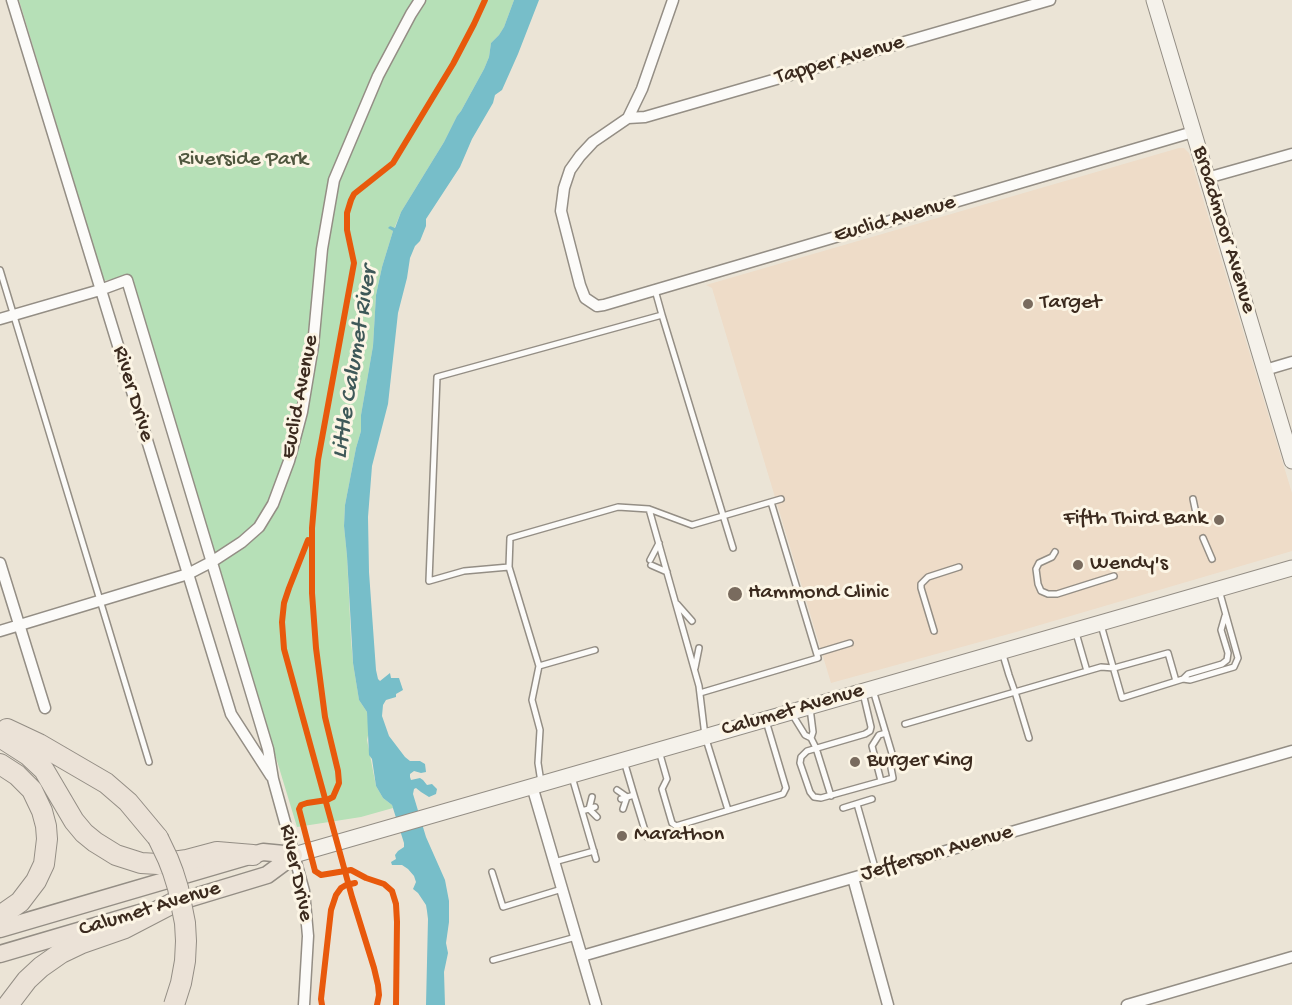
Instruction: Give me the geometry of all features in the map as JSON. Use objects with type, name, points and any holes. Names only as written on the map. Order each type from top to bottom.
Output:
[{"type":"highway","points":[[0,726],[39,744],[106,783],[128,802],[158,838],[173,872],[185,923],[185,961],[174,1005]]},
{"type":"highway","points":[[0,737],[28,755],[44,770],[74,821],[84,833],[117,855],[158,864],[187,860],[217,852],[253,855]]},
{"type":"highway","points":[[0,764],[17,775],[32,790],[42,811],[47,839],[44,864],[36,881],[20,902],[0,916]]},
{"type":"highway","points":[[8,1005],[27,980],[61,953],[125,928],[173,903]]},
{"type":"main road","name":"Broadmoor Avenue","points":[[1154,0],[1292,460]]},
{"type":"main road","name":"Calumet Avenue","points":[[0,954],[267,875],[294,855],[1292,568]]},
{"type":"main road","name":"Calumet Avenue","points":[[0,929],[263,852],[294,855]]},
{"type":"street","name":"River Drive","points":[[12,0],[231,714],[273,779]]},
{"type":"street","name":"Euclid Avenue","points":[[0,630],[188,574],[213,561],[260,527],[273,504],[289,461],[302,412],[313,346],[322,249],[334,180],[378,76],[420,0]]},
{"type":"street","points":[[628,118],[642,89],[673,0]]},
{"type":"street","name":"Tapper Avenue","points":[[628,118],[645,117],[1050,0]]},
{"type":"street","name":"Euclid Avenue","points":[[628,118],[593,142],[580,156],[570,170],[564,188],[561,211],[580,285],[585,298],[597,306],[1193,132]]},
{"type":"street","points":[[1207,178],[1292,154]]},
{"type":"street","name":"River Drive","points":[[100,290],[127,280],[268,749],[273,779],[304,891],[308,936],[304,1005]]},
{"type":"street","points":[[0,319],[100,290]]},
{"type":"street","points":[[1265,370],[1292,362]]},
{"type":"street","points":[[0,563],[45,708]]},
{"type":"street","name":"Jefferson Avenue","points":[[582,956],[1292,751]]},
{"type":"street","points":[[537,785],[554,862],[596,1005]]},
{"type":"street","points":[[853,878],[888,1005]]},
{"type":"street","points":[[1127,1005],[1292,957]]},
{"type":"lane","points":[[0,270],[149,762]]},
{"type":"lane","points":[[655,290],[733,548]]},
{"type":"lane","points":[[509,567],[464,571],[429,581],[437,377],[662,315]]},
{"type":"lane","points":[[537,785],[540,730],[532,700],[539,666],[509,567],[510,538],[618,507],[649,509],[692,525],[781,499]]},
{"type":"lane","points":[[1193,499],[1197,518]]},
{"type":"lane","points":[[700,693],[818,658],[771,502]]},
{"type":"lane","points":[[649,509],[700,693],[705,736],[728,810]]},
{"type":"lane","points":[[1203,538],[1212,560]]},
{"type":"lane","points":[[659,543],[650,562],[667,572]]},
{"type":"lane","points":[[1055,552],[1052,557],[1039,563],[1036,569],[1041,591],[1048,594],[1057,594],[1114,576]]},
{"type":"lane","points":[[934,631],[921,584],[928,577],[959,567]]},
{"type":"lane","points":[[1100,623],[1122,698],[1180,680],[1190,680],[1234,668],[1238,658],[1218,589]]},
{"type":"lane","points":[[675,602],[692,621]]},
{"type":"lane","points":[[1180,680],[1188,674],[1222,664],[1227,660],[1228,653],[1221,630],[1226,614]]},
{"type":"lane","points":[[1075,630],[1087,672]]},
{"type":"lane","points":[[817,653],[850,643]]},
{"type":"lane","points":[[694,669],[699,648]]},
{"type":"lane","points":[[539,666],[595,650]]},
{"type":"lane","points":[[1002,651],[1029,738]]},
{"type":"lane","points":[[905,724],[1101,668],[1114,668],[1168,652],[1180,680]]},
{"type":"lane","points":[[867,690],[886,733],[892,757],[893,778],[831,796],[814,797],[800,763],[801,757],[807,751],[870,731],[867,690]]},
{"type":"lane","points":[[810,706],[812,738],[831,796]]},
{"type":"lane","points":[[791,712],[805,735],[812,738]]},
{"type":"lane","points":[[658,750],[667,779],[662,789],[672,823],[676,826],[783,794],[786,788],[765,719]]},
{"type":"lane","points":[[881,781],[872,746],[879,735],[886,733]]},
{"type":"lane","points":[[624,760],[647,837]]},
{"type":"lane","points":[[572,775],[596,859]]},
{"type":"lane","points":[[617,790],[624,798],[623,809]]},
{"type":"lane","points":[[624,798],[634,795]]},
{"type":"lane","points":[[592,797],[592,808],[597,817]]},
{"type":"lane","points":[[843,808],[872,799]]},
{"type":"lane","points":[[857,804],[876,871]]},
{"type":"lane","points":[[582,811],[592,808]]},
{"type":"lane","points":[[554,862],[594,851]]},
{"type":"lane","points":[[492,872],[503,907],[562,889]]},
{"type":"lane","points":[[493,960],[576,937]]},
{"type":"shaded area","points":[[1184,148],[1189,153],[1292,493],[1292,551],[1016,632],[831,683],[712,288],[706,285]]},
{"type":"green space","name":"Riverside Park","points":[[19,0],[514,0],[504,27],[491,43],[484,69],[461,111],[401,212],[394,229],[390,226],[389,228],[393,231],[376,295],[373,346],[361,415],[361,431],[345,505],[344,526],[351,640],[359,700],[367,712],[369,731],[367,740],[376,786],[393,808],[361,817],[297,827],[130,275],[104,281]]},
{"type":"water","points":[[514,0],[539,0],[502,90],[495,95],[460,167],[426,219],[426,226],[420,241],[410,258],[398,313],[388,404],[372,466],[368,517],[369,572],[376,670],[380,681],[390,673],[391,678],[399,678],[403,690],[396,694],[396,697],[386,700],[382,716],[389,736],[405,757],[410,761],[420,761],[425,764],[426,772],[414,771],[410,774],[411,780],[420,778],[427,785],[432,784],[437,789],[436,794],[429,797],[416,788],[413,794],[426,837],[445,880],[449,901],[446,943],[448,953],[444,972],[445,1005],[426,1005],[428,919],[426,905],[413,889],[416,882],[414,876],[402,865],[392,865],[391,862],[396,859],[395,855],[404,847],[404,843],[392,805],[383,798],[376,786],[372,759],[369,755],[367,712],[359,700],[353,663],[344,526],[345,505],[361,431],[361,415],[373,346],[376,295],[393,231],[388,228],[390,226],[395,228],[401,212],[444,142],[484,69],[491,43],[504,27]]},
{"type":"cycle path","points":[[315,871],[299,809],[301,805],[333,797],[339,783],[325,717],[316,648],[312,593],[312,528],[318,460],[354,263],[347,230],[347,213],[354,194],[393,163],[453,64],[485,0]]},
{"type":"cycle path","points":[[308,540],[284,603],[282,622],[284,649],[352,897],[374,968],[379,995],[377,1005]]},
{"type":"cycle path","points":[[315,871],[321,875],[351,870],[384,884],[392,891],[396,904],[397,922],[396,1005]]},
{"type":"cycle path","points":[[322,1005],[331,910],[341,888],[355,883]]},
{"type":"place","name":"Target","points":[[1028,304]]},
{"type":"place","name":"Fifth Third Bank","points":[[1219,520]]},
{"type":"place","name":"Wendy's","points":[[1078,565]]},
{"type":"place","name":"Hammond Clinic","points":[[735,594]]},
{"type":"place","name":"Burger King","points":[[855,762]]},
{"type":"place","name":"Marathon","points":[[622,836]]},
{"type":"water label","name":"Little Calumet River","points":[[356,363]]}]
